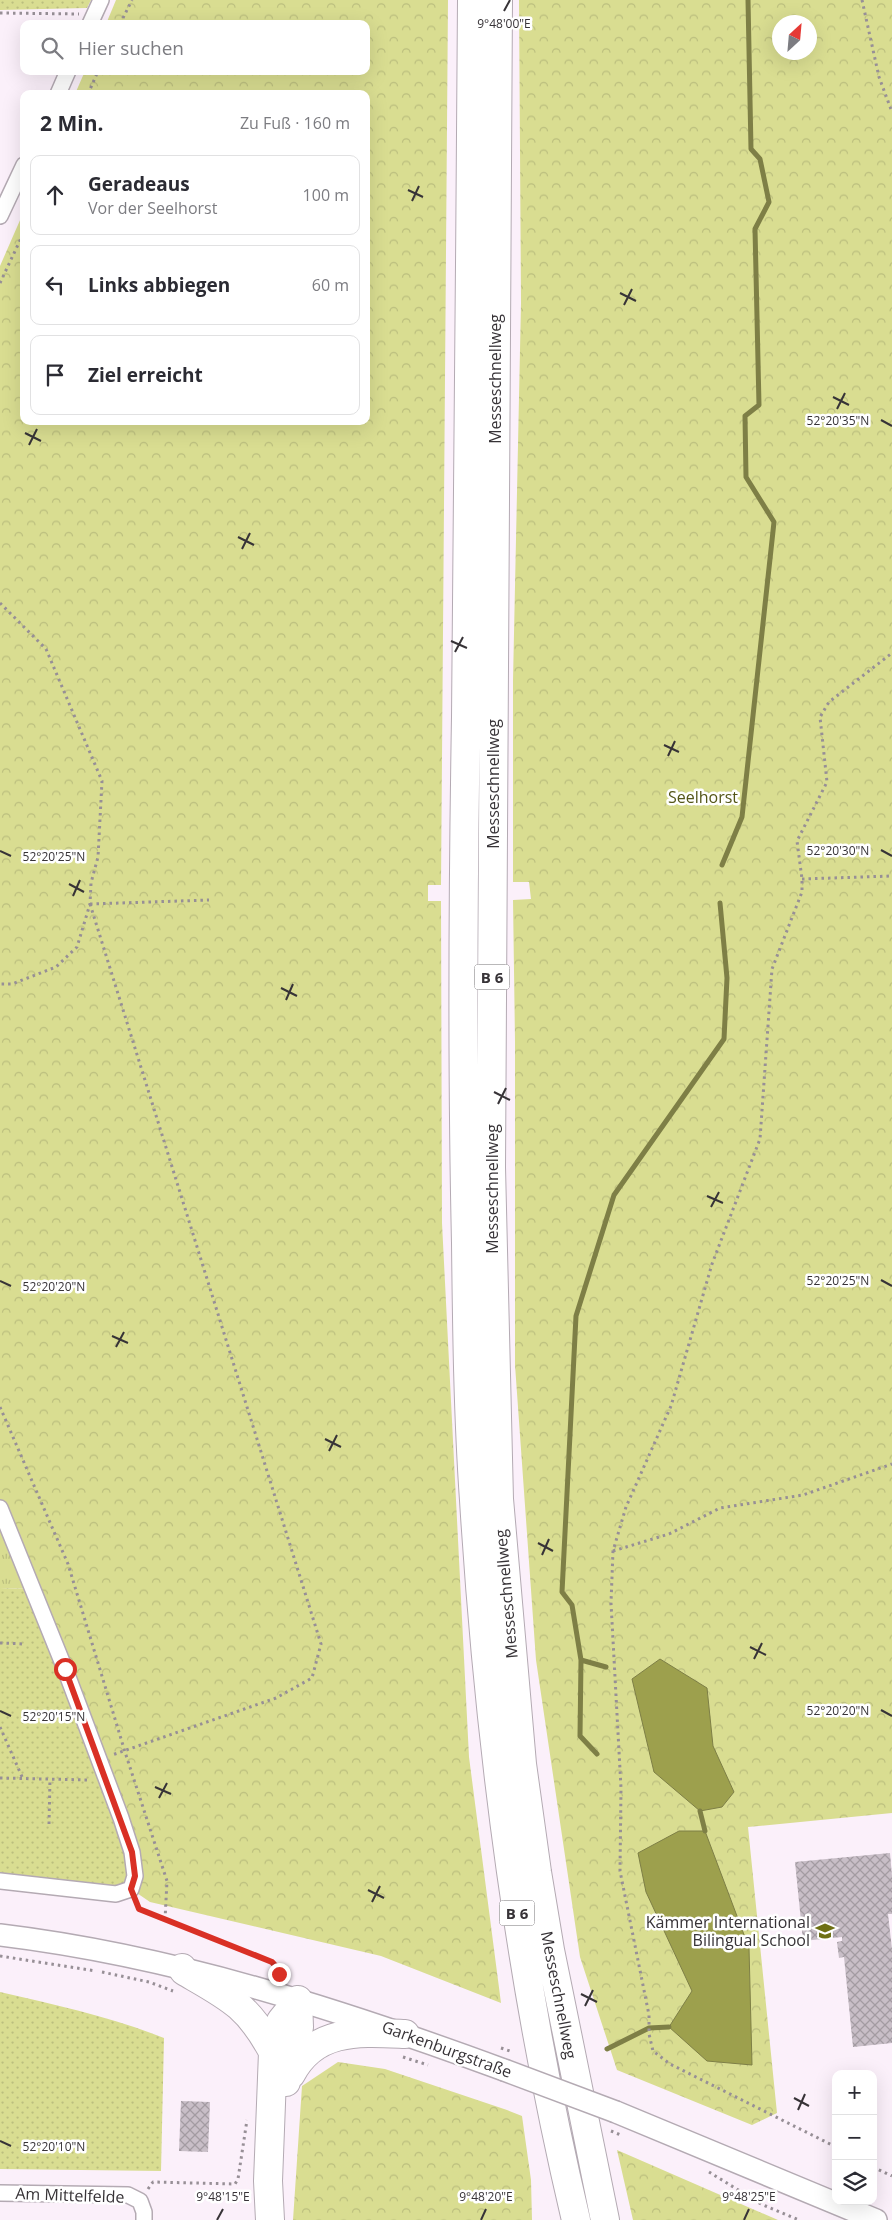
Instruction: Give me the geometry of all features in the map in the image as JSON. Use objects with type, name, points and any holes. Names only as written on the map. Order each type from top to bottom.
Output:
[{"type":"highway","name":"Messeschnellweg","points":[[472,0],[463,923],[466,1292],[474,1498],[486,1662],[512,1879],[523,1954],[562,2161],[576,2220]]},
{"type":"highway","name":"Messeschnellweg","points":[[498,0],[491,1166],[493,1333],[499,1499],[521,1755],[537,1872],[552,1959],[605,2220]]},
{"type":"highway","points":[[179,1980],[184,1971],[229,1996],[242,2007],[257,2025],[273,2052]]},
{"type":"highway","points":[[270,2220],[268,2181],[273,2052],[281,2021],[298,2000]]},
{"type":"highway","points":[[280,2220],[276,2181],[277,2143],[285,2084],[299,2027],[298,2000]]},
{"type":"highway","points":[[285,2084],[302,2057],[318,2043],[336,2036],[368,2032],[402,2045]]},
{"type":"highway","points":[[557,2220],[562,2161]]},
{"type":"main road","name":"Garkenburgstraße","points":[[0,1935],[93,1950],[179,1980],[298,2000],[402,2045],[504,2070],[616,2112],[876,2220]]},
{"type":"street","points":[[93,19],[101,0]]},
{"type":"street","points":[[60,90],[66,75]]},
{"type":"street","points":[[0,216],[20,174]]},
{"type":"street","points":[[0,1508],[65,1669],[132,1852],[135,1876],[131,1889],[116,1894],[0,1881]]},
{"type":"street","name":"Am Mittelfelde","points":[[0,2193],[128,2195],[140,2201]]},
{"type":"street","points":[[140,2201],[144,2212],[144,2220]]},
{"type":"path","points":[[122,20],[132,0]]},
{"type":"path","points":[[862,0],[879,78],[892,112]]},
{"type":"path","points":[[0,13],[51,12],[93,19]]},
{"type":"path","points":[[90,90],[96,75]]},
{"type":"path","points":[[0,283],[20,240]]},
{"type":"path","points":[[0,603],[46,649],[102,781],[98,857],[91,883],[90,904],[77,947],[56,967],[12,984],[0,984]]},
{"type":"path","points":[[832,2146],[670,2064],[653,2051],[648,2025],[649,2015],[620,1871],[620,1788],[612,1603],[613,1550],[626,1507],[671,1406],[712,1264],[760,1139],[772,969],[802,892],[797,841],[827,782],[820,717],[828,702],[892,653]]},
{"type":"path","points":[[802,879],[892,876]]},
{"type":"path","points":[[90,904],[209,900]]},
{"type":"path","points":[[90,904],[321,1644],[312,1678],[276,1698],[125,1752],[98,1759]]},
{"type":"path","points":[[0,1407],[68,1564],[125,1752],[167,1881],[165,1920]]},
{"type":"path","points":[[613,1550],[669,1534],[720,1508],[802,1496],[892,1464]]},
{"type":"path","points":[[0,1643],[25,1644]]},
{"type":"path","points":[[0,1727],[23,1779]]},
{"type":"path","points":[[0,1778],[89,1780]]},
{"type":"path","points":[[49,1824],[50,1779]]},
{"type":"path","points":[[131,1889],[139,1909],[272,1962],[280,1971],[279,1974]]},
{"type":"path","points":[[0,1956],[149,1982],[179,1980]]},
{"type":"path","points":[[402,2045],[436,2067]]},
{"type":"path","points":[[140,2201],[153,2182],[235,2184],[238,2179],[248,2113]]},
{"type":"path","points":[[623,2136],[630,2139]]},
{"type":"path","points":[[877,2168],[892,2176]]},
{"type":"path","points":[[708,2172],[761,2204],[799,2220]]},
{"type":"green space","points":[[0,0],[91,0],[87,8],[0,10]]},
{"type":"green space","points":[[116,0],[448,0],[441,885],[428,885],[428,901],[441,901],[442,1223],[469,1757],[501,2003],[381,1956],[150,1902],[131,1889],[0,1508],[0,266],[20,220],[20,425],[370,425],[370,90],[77,90],[83,75],[370,75],[370,20],[108,20]]},
{"type":"green space","name":"Seelhorst","points":[[519,0],[892,0],[892,1813],[748,1827],[777,2113],[752,2125],[617,2070],[580,1957],[536,1660],[515,1365],[513,900],[531,899],[529,882],[513,882],[513,681],[521,303]]},
{"type":"green space","points":[[0,1508],[34,1589],[0,1588]]},
{"type":"green space","points":[[0,1588],[34,1589],[121,1818],[131,1889],[0,1881]]},
{"type":"green space","points":[[0,1992],[104,2018],[164,2038],[161,2171],[0,2169]]},
{"type":"green space","points":[[338,2062],[385,2069],[522,2116],[531,2180],[532,2220],[293,2220],[302,2086]]},
{"type":"green space","points":[[617,2150],[778,2220],[633,2220]]},
{"type":"shaded area","points":[[660,1659],[707,1688],[713,1746],[734,1792],[722,1807],[700,1811],[654,1772],[632,1679]]},
{"type":"shaded area","points":[[679,1831],[705,1831],[749,1948],[752,2065],[707,2061],[669,2027],[692,1991],[646,1892],[638,1853]]},
{"type":"building","points":[[890,1853],[892,1914],[888,1914],[892,1949],[892,2043],[853,2047],[844,1957],[839,1958],[837,1942],[842,1941],[842,1937],[803,1941],[795,1862]]},
{"type":"building","points":[[181,2101],[210,2102],[208,2152],[179,2151]]},
{"type":"waterway","points":[[722,865],[742,817],[774,522],[746,477],[745,416],[759,405],[755,229],[769,202],[760,159],[751,149],[748,0]]},
{"type":"waterway","points":[[606,1667],[581,1660],[572,1605],[562,1592],[576,1316],[614,1195],[724,1039],[727,978],[720,903]]},
{"type":"waterway","points":[[581,1660],[580,1736],[597,1754]]},
{"type":"waterway","points":[[700,1811],[705,1831]]},
{"type":"waterway","points":[[607,2049],[649,2028],[669,2027]]},
{"type":"place","name":"Kämmer International Bilingual School","points":[[825,1931]]},
{"type":"route","points":[[65,1669],[132,1852],[135,1876],[131,1889],[139,1909],[272,1962],[280,1971],[279,1974]]}]
